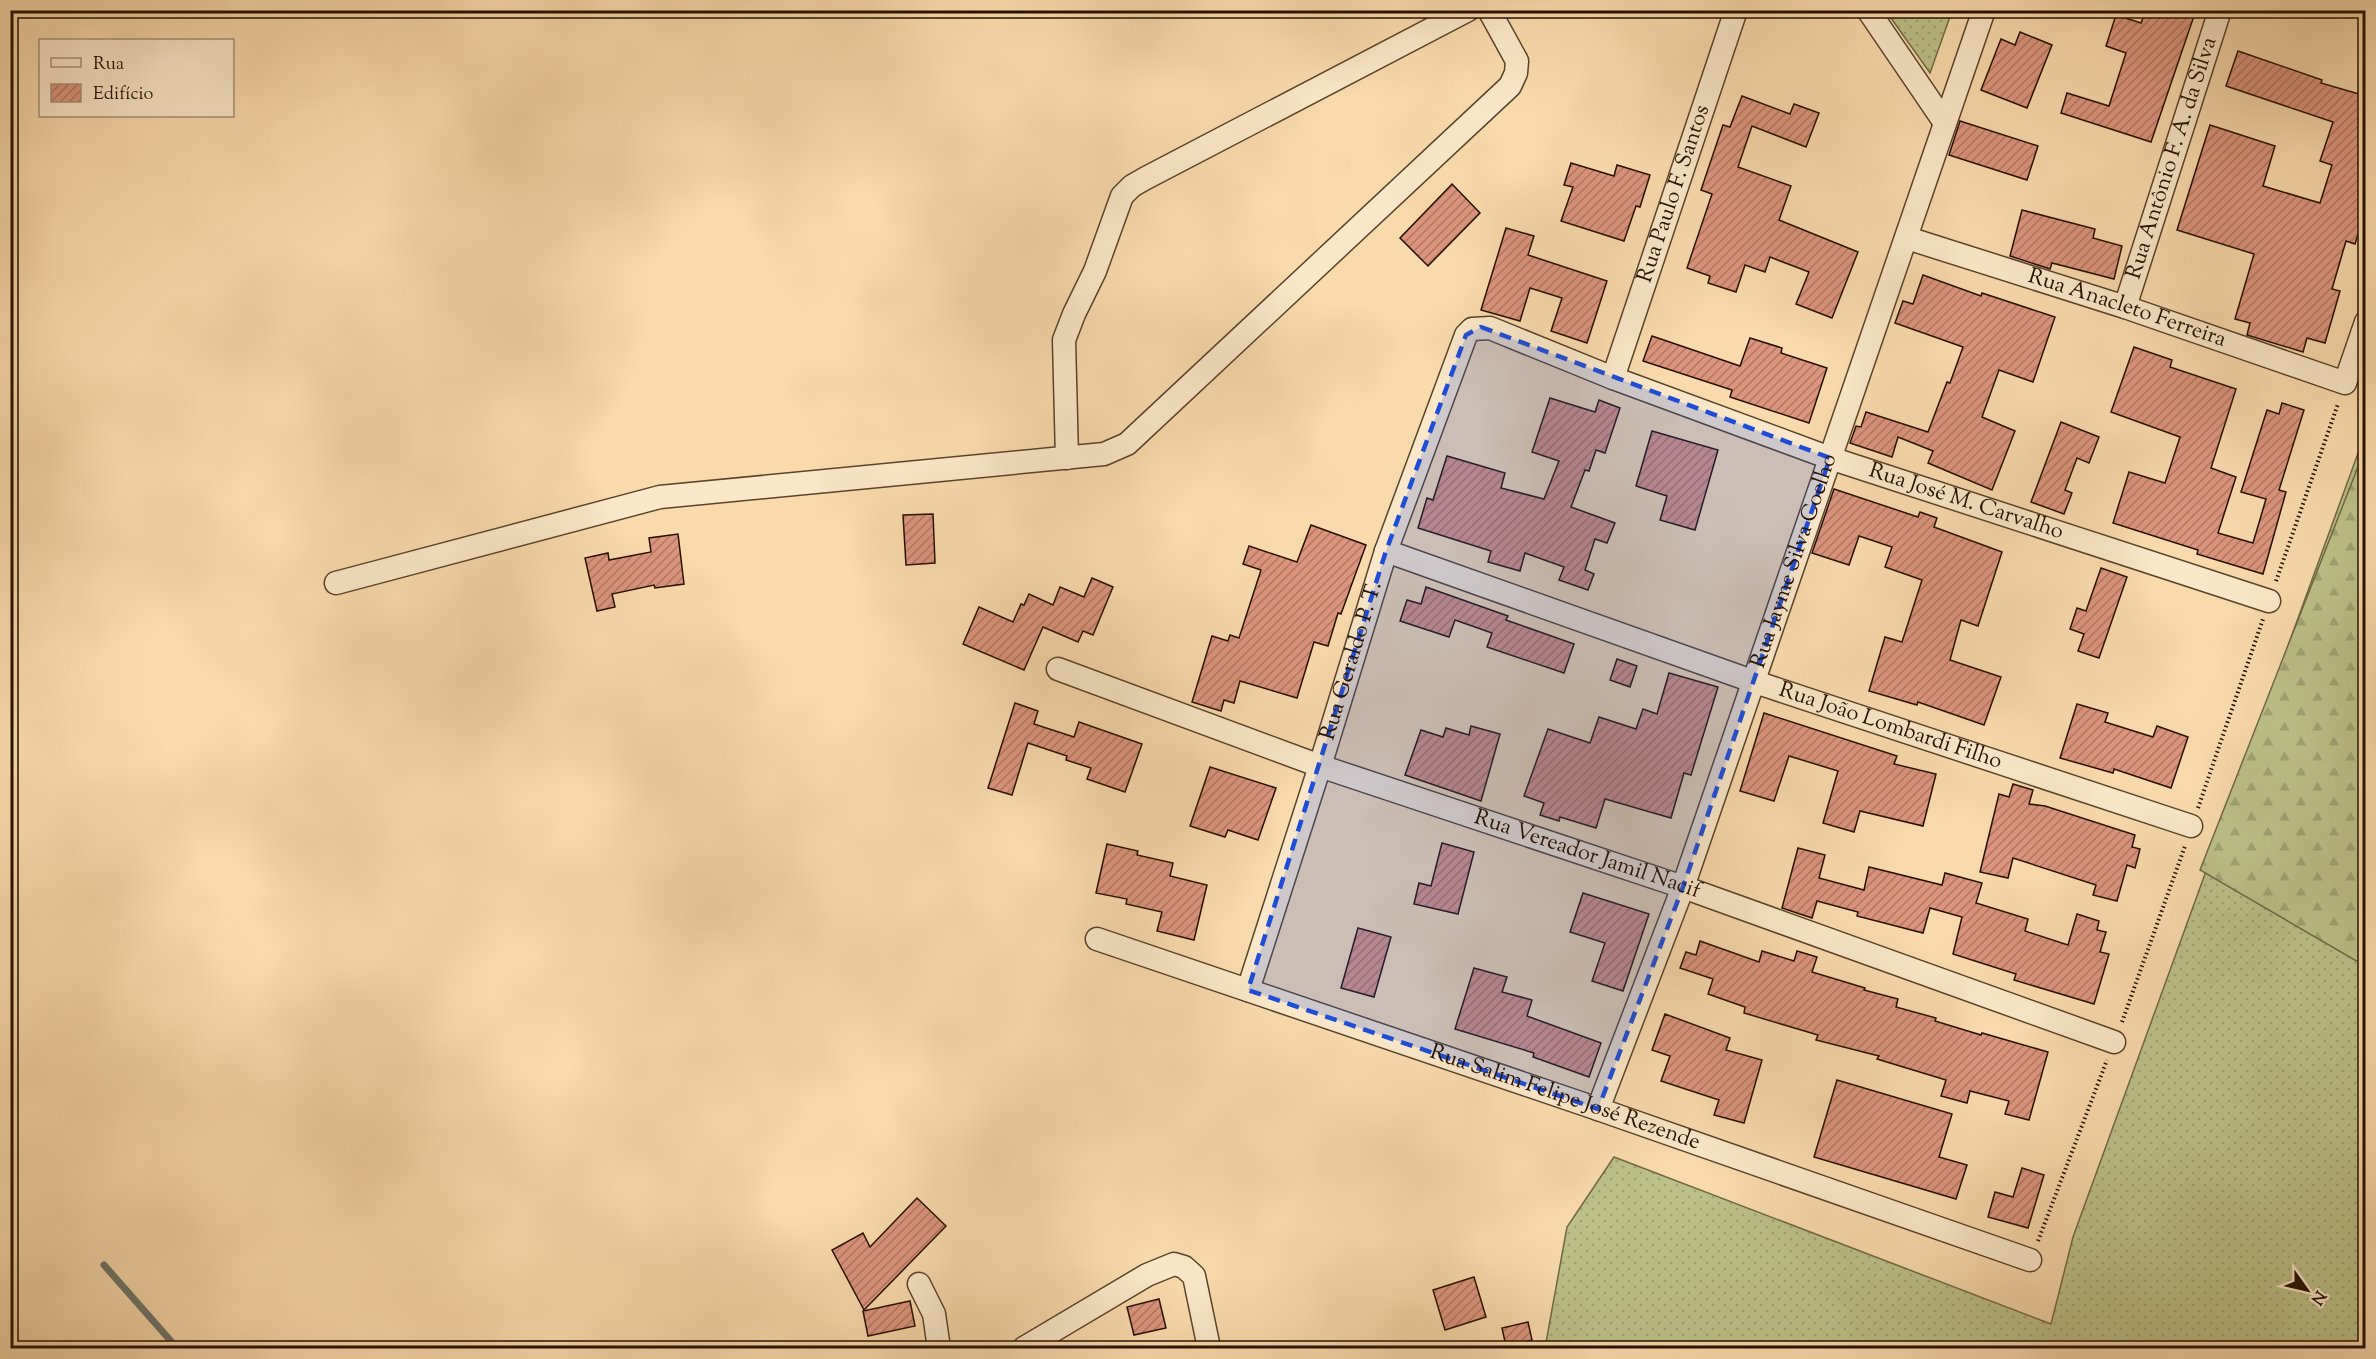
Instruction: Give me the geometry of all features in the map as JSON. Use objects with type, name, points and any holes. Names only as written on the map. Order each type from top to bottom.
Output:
[{"type":"street","points":[[1067,458],[1064,340],[1095,271],[1122,196],[1139,182],[1468,10]]},
{"type":"street","points":[[336,583],[660,497],[1104,454],[1127,444],[1510,86],[1516,73],[1517,61],[1489,10]]},
{"type":"street","name":"Rua Paulo F. Santos","points":[[1613,378],[1736,10]]},
{"type":"street","points":[[1868,10],[1945,123]]},
{"type":"street","name":"Rua Jayme Silva Coelho","points":[[1598,1109],[1683,887],[1984,10]]},
{"type":"street","name":"Rua Antônio F. A. da Silva","points":[[2125,307],[2220,10]]},
{"type":"street","name":"Rua Anacleto Ferreira","points":[[1907,238],[2125,307],[2345,383],[2366,322]]},
{"type":"street","name":"Rua José M. Carvalho","points":[[1466,335],[1472,329],[1490,328],[1613,378],[1830,458],[2269,602]]},
{"type":"street","name":"Rua Geraldo P. T.","points":[[1248,990],[1386,551],[1466,335]]},
{"type":"street","name":"Rua João Lombardi Filho","points":[[1386,551],[1755,682],[2191,826]]},
{"type":"street","name":"Rua Vereador Jamil Nacif","points":[[1058,669],[1320,766],[1683,887],[2114,1042]]},
{"type":"street","name":"Rua Salim Felipe José Rezende","points":[[1097,939],[1598,1109],[2030,1260]]},
{"type":"street","points":[[1024,1348],[1147,1275],[1174,1264],[1184,1267],[1194,1276],[1209,1348]]},
{"type":"street","points":[[919,1284],[934,1314],[939,1348]]},
{"type":"highlighted area","points":[[1481,327],[1830,458],[1683,887],[1598,1109],[1248,990],[1386,551],[1466,335]]},
{"type":"green space","points":[[1886,11],[1952,11],[1930,73]]},
{"type":"green space","points":[[2365,434],[2365,1348],[1545,1348],[1567,1227],[1614,1157],[2051,1324],[2073,1237]]},
{"type":"green space","points":[[2365,449],[2365,966],[2200,870]]},
{"type":"building","points":[[2146,10],[2196,10],[2151,142],[2061,113],[2067,93],[2109,106],[2126,53],[2106,46],[2116,15],[2141,23]]},
{"type":"building","points":[[2020,32],[2052,45],[2027,108],[1981,90],[2001,39],[2015,45]]},
{"type":"building","points":[[2238,51],[2322,80],[2321,83],[2366,96],[2366,208],[2355,244],[2346,241],[2332,289],[2340,291],[2325,343],[2307,338],[2303,352],[2247,335],[2250,323],[2235,319],[2254,254],[2177,230],[2210,125],[2275,146],[2263,186],[2320,203],[2332,165],[2320,161],[2333,122],[2226,86]]},
{"type":"building","points":[[1742,96],[1790,114],[1794,104],[1819,113],[1806,147],[1752,126],[1738,167],[1791,186],[1779,220],[1858,252],[1832,318],[1796,304],[1809,272],[1770,257],[1765,272],[1745,265],[1736,292],[1708,283],[1710,276],[1687,268],[1712,194],[1701,190],[1723,125],[1730,127]]},
{"type":"building","points":[[1960,121],[2038,146],[2027,180],[1949,155]]},
{"type":"building","points":[[1571,163],[1614,176],[1617,165],[1650,175],[1640,207],[1636,206],[1624,241],[1561,221],[1573,187],[1564,185]]},
{"type":"building","points":[[1452,184],[1480,213],[1428,266],[1400,238]]},
{"type":"building","points":[[2022,210],[2095,229],[2093,238],[2122,246],[2114,279],[2052,263],[2050,269],[2010,256]]},
{"type":"building","points":[[1506,228],[1534,236],[1528,255],[1607,281],[1587,343],[1551,331],[1562,298],[1530,288],[1520,321],[1481,310]]},
{"type":"building","points":[[1923,275],[1981,296],[1982,293],[2055,317],[2033,382],[1999,370],[1982,417],[2015,431],[1992,490],[1928,463],[1933,451],[1898,437],[1892,457],[1850,443],[1856,426],[1861,427],[1866,412],[1928,432],[1947,382],[1950,383],[1963,347],[1895,323],[1903,301],[1913,304]]},
{"type":"building","points":[[1652,336],[1740,366],[1750,338],[1782,348],[1781,353],[1827,368],[1809,423],[1730,397],[1732,390],[1643,361]]},
{"type":"building","points":[[2134,347],[2172,360],[2170,367],[2236,389],[2211,468],[2236,477],[2218,533],[2253,543],[2266,499],[2241,492],[2267,410],[2279,414],[2282,403],[2304,410],[2279,490],[2286,492],[2263,574],[2197,554],[2198,550],[2113,523],[2129,472],[2165,483],[2180,437],[2111,412]]},
{"type":"building","points":[[1550,398],[1595,412],[1599,400],[1620,408],[1605,453],[1596,450],[1589,471],[1585,470],[1571,507],[1615,523],[1607,543],[1595,539],[1585,570],[1594,574],[1588,590],[1559,580],[1564,567],[1525,553],[1520,571],[1488,562],[1491,551],[1418,528],[1427,498],[1433,500],[1447,456],[1505,473],[1501,488],[1544,499],[1559,461],[1532,452]]},
{"type":"building","points":[[2061,422],[2099,437],[2089,463],[2077,458],[2065,490],[2072,493],[2064,514],[2031,502]]},
{"type":"building","points":[[1652,431],[1718,450],[1695,530],[1660,520],[1667,496],[1636,486]]},
{"type":"building","points":[[1834,489],[1918,517],[1920,512],[1937,518],[1934,527],[2002,552],[1978,626],[1961,620],[1950,660],[2001,677],[1984,725],[1918,702],[1917,705],[1869,691],[1885,637],[1902,642],[1922,580],[1885,567],[1892,547],[1859,536],[1849,565],[1812,553]]},
{"type":"building","points":[[933,514],[935,563],[906,565],[903,515]]},
{"type":"building","points":[[1311,525],[1366,545],[1341,614],[1338,613],[1328,646],[1314,642],[1297,698],[1240,681],[1234,703],[1224,700],[1221,711],[1192,702],[1212,636],[1228,641],[1230,635],[1239,638],[1261,570],[1243,564],[1249,546],[1297,562]]},
{"type":"building","points":[[678,534],[684,584],[655,588],[654,585],[612,594],[615,607],[597,611],[585,558],[608,553],[609,560],[651,552],[649,538]]},
{"type":"building","points":[[2101,568],[2127,577],[2099,658],[2078,651],[2084,634],[2070,629],[2077,608],[2086,611]]},
{"type":"building","points":[[1092,578],[1113,587],[1093,635],[1083,631],[1078,642],[1043,627],[1024,670],[963,644],[979,607],[1013,622],[1021,604],[1024,605],[1029,594],[1053,605],[1060,587],[1084,597]]},
{"type":"building","points":[[1426,587],[1508,616],[1506,620],[1574,644],[1564,673],[1487,647],[1492,633],[1455,620],[1449,637],[1400,621],[1407,600],[1421,604]]},
{"type":"building","points":[[1617,659],[1637,666],[1630,687],[1610,680]]},
{"type":"building","points":[[1669,673],[1718,687],[1691,775],[1684,773],[1671,818],[1605,799],[1596,828],[1560,817],[1559,821],[1540,815],[1544,803],[1524,796],[1548,729],[1590,743],[1599,717],[1636,729],[1643,709],[1657,714]]},
{"type":"building","points":[[1015,703],[1038,711],[1034,724],[1074,737],[1079,722],[1142,744],[1125,792],[1087,779],[1091,768],[1066,760],[1067,756],[1028,743],[1012,795],[988,788]]},
{"type":"building","points":[[2077,704],[2108,713],[2105,722],[2153,737],[2157,726],[2188,737],[2171,788],[2114,769],[2113,773],[2060,758]]},
{"type":"building","points":[[1764,713],[1897,756],[1894,764],[1936,774],[1923,826],[1860,811],[1854,832],[1823,823],[1838,771],[1789,756],[1774,801],[1740,791]]},
{"type":"building","points":[[1471,726],[1500,734],[1481,801],[1405,775],[1421,730],[1443,737],[1446,728],[1469,735]]},
{"type":"building","points":[[1210,767],[1276,788],[1258,840],[1228,830],[1225,837],[1190,826]]},
{"type":"building","points":[[2013,784],[2033,790],[2029,804],[2045,806],[2135,835],[2132,847],[2140,849],[2135,868],[2127,865],[2117,901],[2093,895],[2096,885],[2013,858],[2008,878],[1980,872],[1999,794],[2009,797]]},
{"type":"building","points":[[1442,843],[1474,852],[1458,914],[1414,904],[1419,883],[1431,886]]},
{"type":"building","points":[[1107,844],[1138,851],[1137,855],[1173,863],[1170,876],[1207,885],[1194,940],[1157,931],[1162,912],[1126,904],[1127,899],[1096,893]]},
{"type":"building","points":[[1798,848],[1825,855],[1819,878],[1864,890],[1869,867],[1942,885],[1945,873],[1982,883],[1976,903],[2028,919],[2025,931],[2068,945],[2077,914],[2099,921],[2097,930],[2106,932],[2100,952],[2109,954],[2094,1004],[2014,980],[2016,974],[1953,954],[1962,917],[1930,908],[1923,933],[1857,916],[1858,912],[1817,901],[1812,918],[1782,908]]},
{"type":"building","points":[[1583,893],[1649,914],[1623,991],[1592,981],[1605,943],[1570,932]]},
{"type":"building","points":[[1358,928],[1391,937],[1374,997],[1341,988]]},
{"type":"building","points":[[1700,941],[1759,962],[1762,951],[1794,961],[1797,951],[1817,957],[1812,972],[1898,999],[1896,1007],[1936,1018],[1935,1021],[1981,1035],[1982,1033],[2048,1052],[2029,1120],[2005,1114],[2009,1101],[1970,1091],[1967,1103],[1941,1096],[1946,1080],[1877,1059],[1879,1056],[1816,1040],[1818,1035],[1744,1013],[1745,1007],[1708,994],[1713,979],[1680,968],[1686,952],[1696,955]]},
{"type":"building","points":[[1474,968],[1507,977],[1502,992],[1532,1000],[1527,1016],[1601,1043],[1589,1077],[1533,1057],[1534,1053],[1455,1029]]},
{"type":"building","points":[[1665,1014],[1730,1038],[1726,1050],[1762,1060],[1744,1123],[1714,1115],[1719,1100],[1661,1081],[1670,1056],[1652,1050]]},
{"type":"building","points":[[1837,1080],[1952,1114],[1939,1157],[1967,1165],[1956,1199],[1814,1157]]},
{"type":"building","points":[[2022,1168],[2044,1175],[2028,1228],[1988,1217],[1995,1192],[2013,1197]]},
{"type":"building","points":[[917,1198],[946,1226],[864,1310],[832,1250],[863,1233],[870,1247]]},
{"type":"building","points":[[1474,1277],[1486,1317],[1445,1330],[1433,1290]]},
{"type":"building","points":[[1159,1299],[1166,1328],[1134,1335],[1127,1307]]},
{"type":"building","points":[[910,1301],[915,1326],[868,1336],[863,1311]]},
{"type":"building","points":[[1528,1322],[1532,1340],[1506,1346],[1502,1328]]},
{"type":"waterway","points":[[104,1265],[177,1348]]}]
